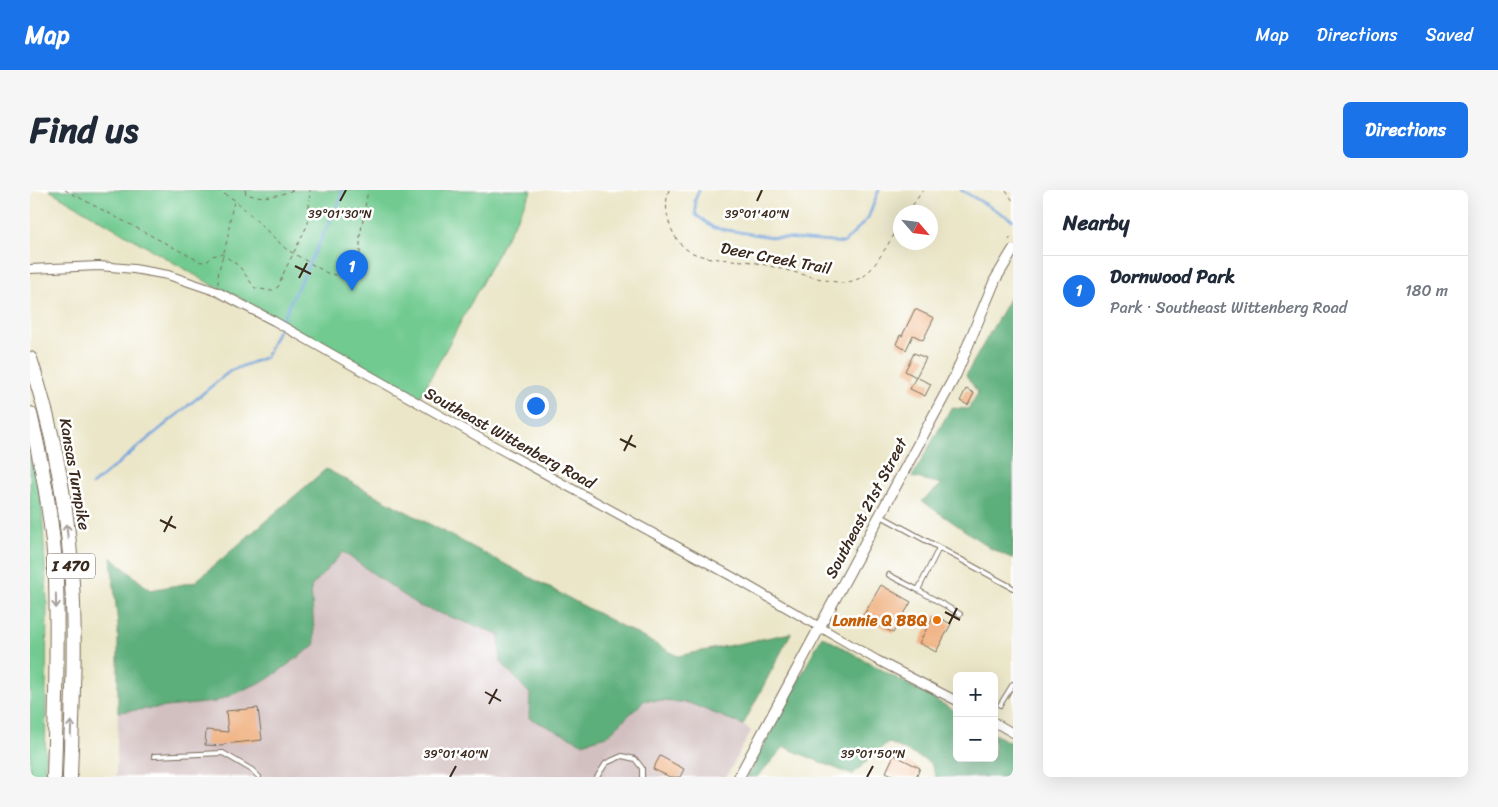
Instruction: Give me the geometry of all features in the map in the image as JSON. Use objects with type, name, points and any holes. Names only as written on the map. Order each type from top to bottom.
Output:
[{"type":"highway","name":"Kansas Turnpike","points":[[30,359],[56,456],[68,532],[73,624],[70,777]]},
{"type":"highway","name":"Kansas Turnpike","points":[[30,414],[49,509],[56,578],[57,656],[54,777]]},
{"type":"street","name":"Southeast 21st Street","points":[[738,777],[956,374],[1011,245]]},
{"type":"street","name":"Southeast Wittenberg Road","points":[[30,269],[99,266],[134,269],[168,275],[218,292],[274,321],[820,626],[877,660],[953,699]]},
{"type":"street","points":[[998,724],[1013,733]]},
{"type":"lane","points":[[879,515],[1013,588]]},
{"type":"lane","points":[[918,590],[939,548]]},
{"type":"lane","points":[[889,575],[960,614]]},
{"type":"lane","points":[[1004,583],[1013,584]]},
{"type":"lane","points":[[1000,705],[1013,684]]},
{"type":"lane","points":[[154,756],[223,753],[252,770],[259,777]]},
{"type":"lane","points":[[597,777],[606,762],[622,756],[635,759],[642,768],[642,777]]},
{"type":"path","points":[[65,190],[201,262],[208,261],[212,256],[222,254],[239,266],[255,288],[271,291],[278,287],[308,224],[310,190]]},
{"type":"path","points":[[217,190],[235,200],[286,249],[327,273],[335,275],[345,274],[353,270],[360,258],[360,237],[368,190]]},
{"type":"path","points":[[245,190],[246,194],[255,197],[280,194],[293,190]]},
{"type":"path","name":"Deer Creek Trail","points":[[669,190],[666,207],[668,220],[678,241],[685,249],[697,255],[751,262],[842,283],[854,281],[864,276],[893,235]]},
{"type":"path","points":[[913,205],[923,190]]},
{"type":"path","points":[[1006,190],[1013,201]]},
{"type":"path","points":[[218,292],[217,279],[235,200]]},
{"type":"path","points":[[1011,245],[1013,234]]},
{"type":"shaded area","points":[[343,552],[419,606],[499,634],[500,661],[530,694],[607,736],[645,700],[689,703],[743,725],[751,731],[726,777],[116,777],[118,712],[215,702],[315,645],[311,587]]},
{"type":"green space","points":[[49,190],[532,190],[419,399],[235,295],[212,285]]},
{"type":"green space","points":[[1013,292],[1013,559],[990,548],[922,501],[942,484],[912,477],[951,408],[968,409],[978,393],[966,375]]},
{"type":"green space","points":[[30,454],[42,507],[47,602],[45,777],[30,777]]},
{"type":"green space","points":[[326,469],[678,656],[791,633],[743,725],[689,703],[645,700],[607,736],[582,743],[529,718],[530,694],[500,661],[499,634],[419,606],[343,552],[311,587],[315,645],[268,679],[215,702],[118,712],[118,625],[111,557],[150,590],[195,582]]},
{"type":"green space","points":[[822,636],[953,710],[953,762],[998,762],[998,736],[1013,744],[1013,777],[936,777],[931,763],[888,742],[852,775],[784,747],[757,777],[747,777]]},
{"type":"building","points":[[915,309],[934,318],[923,340],[913,335],[906,350],[896,344]]},
{"type":"building","points":[[914,353],[926,358],[916,377],[905,371]]},
{"type":"building","points":[[916,377],[931,384],[925,396],[910,389]]},
{"type":"building","points":[[966,389],[974,393],[968,405],[960,401]]},
{"type":"building","points":[[881,585],[911,602],[893,633],[863,616]]},
{"type":"building","points":[[934,615],[951,624],[936,652],[919,643]]},
{"type":"building","points":[[258,708],[262,740],[224,744],[223,746],[205,745],[206,730],[228,732],[226,711]]},
{"type":"building","points":[[894,755],[920,768],[916,777],[896,777],[886,772]]},
{"type":"building","points":[[660,756],[684,769],[680,777],[670,777],[653,769]]},
{"type":"waterway","points":[[92,485],[230,371],[266,357],[340,201],[342,190]]},
{"type":"waterway","points":[[699,190],[695,200],[696,215],[714,228],[771,237],[844,243],[868,218],[879,190]]},
{"type":"waterway","points":[[961,190],[1013,220]]},
{"type":"place","name":"Dornwood Park","points":[[352,291]]},
{"type":"place","name":"Lonnie Q BBQ","points":[[937,620]]}]
